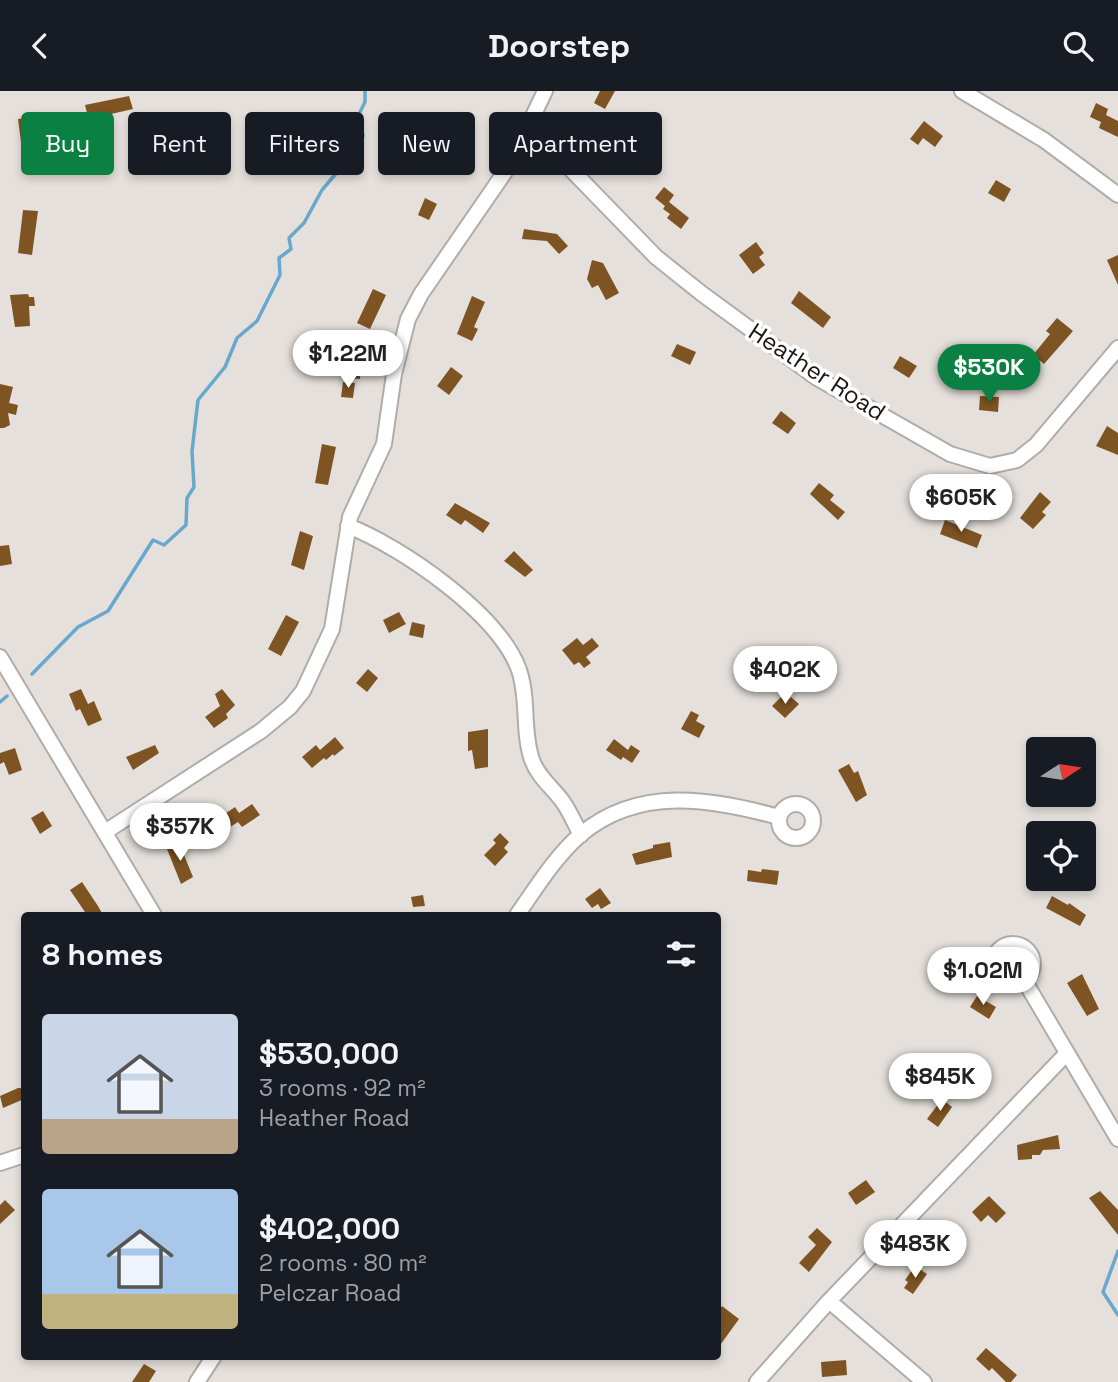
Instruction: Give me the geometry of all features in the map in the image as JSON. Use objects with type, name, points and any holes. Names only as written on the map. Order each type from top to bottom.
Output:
[{"type":"street","points":[[536,112],[545,91]]},
{"type":"street","points":[[962,91],[1044,140],[1118,195]]},
{"type":"street","points":[[105,832],[261,731],[303,691],[332,629],[348,526],[384,444],[399,351],[414,307],[500,175]]},
{"type":"street","name":"Heather Road","points":[[576,175],[656,257],[729,314],[817,378],[970,463],[990,466],[1017,460],[1118,348]]},
{"type":"street","points":[[348,526],[376,537],[406,554],[485,620],[507,645],[523,684],[532,762],[564,802],[581,835]]},
{"type":"street","points":[[0,657],[152,912]]},
{"type":"street","points":[[519,912],[561,856],[581,835],[621,813],[668,800],[710,800],[779,817]]},
{"type":"street","points":[[1024,980],[1118,1139]]},
{"type":"street","points":[[757,1382],[829,1301],[1068,1053]]},
{"type":"street","points":[[0,1163],[21,1156]]},
{"type":"street","points":[[829,1301],[924,1382]]},
{"type":"street","points":[[197,1382],[211,1360]]},
{"type":"building","points":[[600,91],[615,91],[605,109],[594,103]]},
{"type":"building","points":[[129,96],[133,109],[114,113],[87,112],[85,105]]},
{"type":"building","points":[[1096,103],[1108,109],[1106,115],[1118,121],[1118,137],[1099,128],[1101,122],[1090,117]]},
{"type":"building","points":[[18,119],[21,119],[21,142]]},
{"type":"building","points":[[924,121],[943,136],[935,147],[923,138],[918,145],[910,139]]},
{"type":"building","points":[[996,180],[1011,189],[1004,202],[988,193]]},
{"type":"building","points":[[664,187],[674,195],[669,202],[689,218],[681,229],[667,218],[670,214],[655,198]]},
{"type":"building","points":[[425,198],[437,204],[429,220],[418,215]]},
{"type":"building","points":[[23,210],[38,211],[32,255],[18,253]]},
{"type":"building","points":[[524,229],[557,234],[568,246],[559,254],[547,241],[522,239]]},
{"type":"building","points":[[756,242],[764,253],[759,257],[765,265],[753,274],[739,255]]},
{"type":"building","points":[[1118,255],[1118,285],[1107,260]]},
{"type":"building","points":[[592,260],[603,263],[619,293],[606,300],[598,285],[592,288],[587,279]]},
{"type":"building","points":[[373,289],[386,295],[370,329],[357,323]]},
{"type":"building","points":[[799,291],[831,317],[823,328],[791,303]]},
{"type":"building","points":[[28,294],[29,297],[34,297],[35,306],[29,306],[30,326],[15,327],[10,295]]},
{"type":"building","points":[[472,296],[485,302],[474,327],[478,329],[472,341],[457,334]]},
{"type":"building","points":[[1057,318],[1073,331],[1044,364],[1033,355],[1050,334],[1046,331]]},
{"type":"building","points":[[677,344],[696,352],[690,365],[671,356]]},
{"type":"building","points":[[900,356],[917,366],[909,378],[893,368]]},
{"type":"building","points":[[349,359],[361,361],[360,379],[347,378]]},
{"type":"building","points":[[451,367],[463,376],[449,395],[437,386]]},
{"type":"building","points":[[343,382],[355,383],[353,398],[341,397]]},
{"type":"building","points":[[0,384],[13,387],[9,403],[18,405],[16,415],[8,413],[10,425],[4,428],[0,428]]},
{"type":"building","points":[[980,396],[999,397],[998,412],[979,410]]},
{"type":"building","points":[[781,411],[796,423],[788,434],[772,423]]},
{"type":"building","points":[[1107,426],[1118,433],[1118,455],[1096,446]]},
{"type":"building","points":[[322,444],[336,447],[328,485],[315,483]]},
{"type":"building","points":[[819,483],[834,495],[830,500],[845,512],[838,520],[810,494]]},
{"type":"building","points":[[1040,492],[1051,502],[1042,512],[1046,515],[1033,529],[1020,518]]},
{"type":"building","points":[[455,503],[490,523],[483,533],[465,520],[461,525],[446,515]]},
{"type":"building","points":[[945,520],[982,535],[977,548],[940,534]]},
{"type":"building","points":[[300,531],[313,536],[304,570],[291,565]]},
{"type":"building","points":[[9,545],[12,564],[0,566],[0,546]]},
{"type":"building","points":[[514,551],[533,570],[525,577],[504,561]]},
{"type":"building","points":[[399,612],[406,624],[389,633],[383,620]]},
{"type":"building","points":[[286,615],[299,622],[281,656],[268,649]]},
{"type":"building","points":[[412,622],[425,625],[423,638],[409,635]]},
{"type":"building","points":[[577,638],[583,645],[592,638],[599,646],[586,657],[591,663],[584,668],[579,662],[574,665],[562,650]]},
{"type":"building","points":[[368,669],[378,678],[367,692],[356,683]]},
{"type":"building","points":[[81,689],[88,704],[94,701],[102,720],[88,726],[80,709],[76,711],[69,694]]},
{"type":"building","points":[[222,689],[235,705],[226,714],[228,718],[214,728],[205,717],[220,706],[215,694]]},
{"type":"building","points":[[782,696],[787,701],[791,697],[799,704],[785,718],[772,706]]},
{"type":"building","points":[[691,711],[699,715],[696,721],[705,726],[699,738],[681,729]]},
{"type":"building","points":[[488,729],[488,767],[475,769],[472,750],[468,751],[468,732]]},
{"type":"building","points":[[335,737],[344,748],[326,760],[324,758],[312,768],[302,757],[316,745],[320,750]]},
{"type":"building","points":[[614,739],[628,750],[631,745],[640,751],[632,763],[623,757],[621,760],[606,750]]},
{"type":"building","points":[[155,745],[159,753],[133,770],[126,757]]},
{"type":"building","points":[[15,748],[22,770],[9,775],[4,762],[0,764],[0,753]]},
{"type":"building","points":[[849,764],[854,773],[858,771],[867,795],[856,802],[838,770]]},
{"type":"building","points":[[252,804],[260,815],[242,827],[238,822],[227,829],[219,818],[235,807],[239,813]]},
{"type":"building","points":[[43,811],[52,826],[40,834],[31,818]]},
{"type":"building","points":[[500,833],[509,842],[504,848],[508,852],[495,866],[484,855],[496,843],[493,840]]},
{"type":"building","points":[[670,842],[672,857],[636,865],[632,854],[653,848],[653,845]]},
{"type":"building","points":[[179,843],[193,877],[181,884],[167,849]]},
{"type":"building","points":[[762,869],[779,871],[777,885],[747,881],[748,870],[761,872]]},
{"type":"building","points":[[82,882],[101,912],[85,912],[70,890]]},
{"type":"building","points":[[600,888],[611,903],[601,909],[598,904],[592,908],[585,899]]},
{"type":"building","points":[[423,895],[425,906],[413,907],[411,897]]},
{"type":"building","points":[[1052,896],[1068,905],[1069,903],[1086,915],[1080,926],[1046,908]]},
{"type":"building","points":[[1082,974],[1099,1009],[1087,1016],[1067,983]]},
{"type":"building","points":[[977,996],[996,1007],[989,1019],[970,1007]]},
{"type":"building","points":[[21,1088],[21,1100],[3,1108],[0,1096]]},
{"type":"building","points":[[942,1099],[952,1107],[938,1127],[927,1119]]},
{"type":"building","points":[[1058,1135],[1060,1149],[1043,1150],[1040,1155],[1032,1155],[1032,1159],[1018,1160],[1017,1145]]},
{"type":"building","points":[[866,1180],[875,1192],[856,1205],[848,1193]]},
{"type":"building","points":[[1100,1191],[1118,1210],[1118,1235],[1089,1198]]},
{"type":"building","points":[[989,1196],[1006,1213],[996,1223],[988,1215],[981,1222],[972,1212]]},
{"type":"building","points":[[5,1200],[15,1210],[0,1224],[0,1205]]},
{"type":"building","points":[[817,1228],[832,1242],[809,1272],[799,1263],[816,1245],[808,1237]]},
{"type":"building","points":[[915,1266],[927,1274],[913,1294],[904,1288],[908,1282],[905,1280]]},
{"type":"building","points":[[721,1308],[739,1319],[721,1344],[721,1318]]},
{"type":"building","points":[[986,1348],[1017,1375],[1011,1382],[1006,1382],[992,1368],[989,1371],[976,1359]]},
{"type":"building","points":[[846,1360],[847,1375],[822,1377],[821,1362]]},
{"type":"building","points":[[144,1364],[156,1371],[149,1382],[132,1382]]},
{"type":"waterway","points":[[32,674],[78,627],[108,611],[153,540],[164,545],[186,525],[187,498],[194,487],[192,451],[198,400],[225,367],[237,338],[257,321],[280,275],[279,258],[291,249],[289,238],[304,223],[322,190],[355,151],[363,136],[359,114],[365,102],[365,91]]},
{"type":"waterway","points":[[0,702],[7,696]]},
{"type":"waterway","points":[[1118,1251],[1103,1292],[1118,1315]]}]
